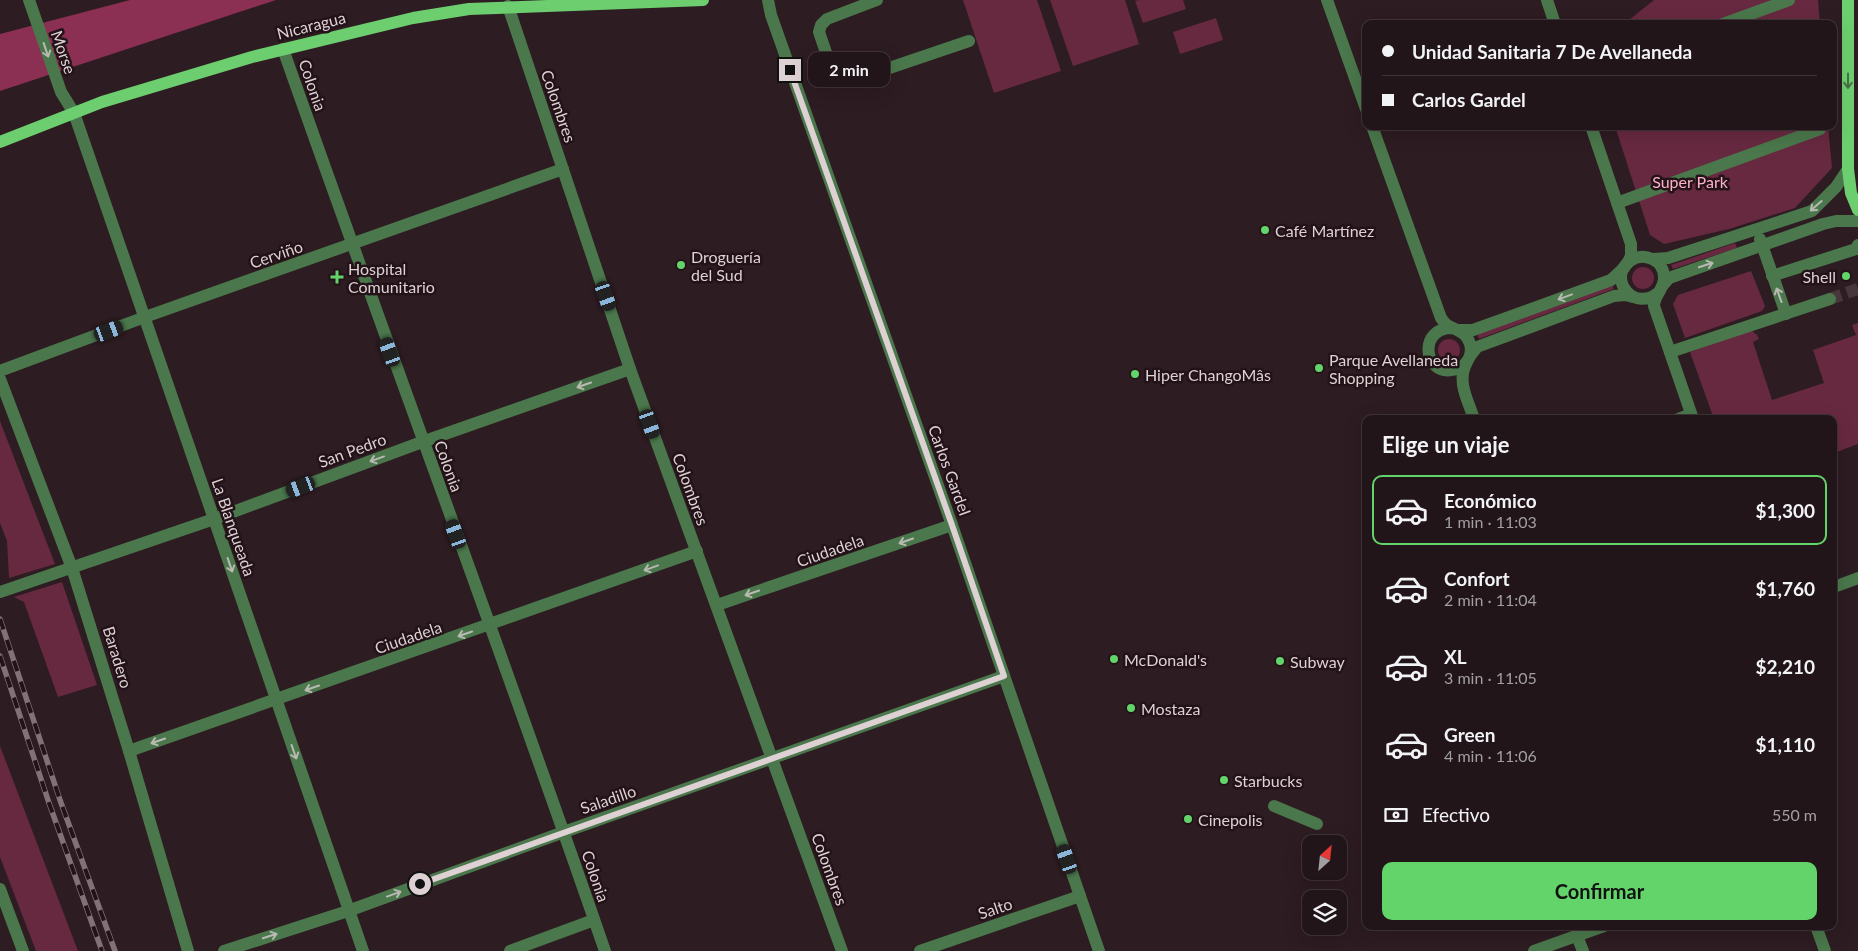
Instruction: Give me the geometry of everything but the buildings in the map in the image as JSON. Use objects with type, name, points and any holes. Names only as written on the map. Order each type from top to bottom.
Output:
[{"type":"main road","name":"Nicaragua","points":[[0,142],[102,102],[283,49],[439,12],[508,6],[703,0]]},
{"type":"main road","points":[[1848,0],[1848,165],[1851,192],[1858,210]]},
{"type":"main road","points":[[1848,15],[1853,56],[1858,68]]},
{"type":"main road","points":[[1848,165],[1858,143]]},
{"type":"street","name":"Carlos Gardel","points":[[768,0],[771,15],[952,525],[1099,951]]},
{"type":"street","points":[[877,0],[827,19],[821,25],[819,32],[833,73],[839,79],[851,81],[969,41]]},
{"type":"street","points":[[1328,0],[1362,98]]},
{"type":"street","points":[[1547,0],[1554,20]]},
{"type":"street","points":[[1734,20],[1790,0]]},
{"type":"street","name":"Morse","points":[[30,4],[61,92],[74,113]]},
{"type":"street","name":"Colombres","points":[[508,6],[630,369],[842,951]]},
{"type":"street","name":"Colonia","points":[[283,49],[605,951]]},
{"type":"street","name":"La Blanqueada","points":[[74,113],[363,951]]},
{"type":"street","points":[[1373,130],[1441,318],[1447,326],[1456,329],[1468,338],[1471,350],[1463,369],[1461,380],[1473,415]]},
{"type":"street","points":[[1448,371],[1462,367],[1477,347],[1614,296],[1625,295],[1649,298],[1662,288],[1663,271],[1660,265],[1651,258],[1637,252],[1631,244],[1591,130]]},
{"type":"street","points":[[1617,203],[1817,130]]},
{"type":"street","points":[[1436,333],[1447,328],[1473,330],[1611,280],[1636,258],[1668,258],[1812,211],[1836,187],[1848,165]]},
{"type":"street","name":"Cerviño","points":[[0,371],[145,317],[563,169]]},
{"type":"street","points":[[1692,415],[1654,306],[1656,298],[1669,278],[1822,224],[1836,221],[1858,221]]},
{"type":"street","points":[[1757,230],[1786,314]]},
{"type":"street","points":[[1631,244],[1631,256],[1625,266],[1622,281],[1624,288],[1628,294],[1654,306]]},
{"type":"street","points":[[1772,276],[1857,249]]},
{"type":"street","points":[[1670,352],[1830,299]]},
{"type":"street","points":[[1441,318],[1439,328],[1428,345],[1428,353],[1435,365],[1461,380]]},
{"type":"street","name":"San Pedro","points":[[0,592],[214,519],[422,442],[630,369]]},
{"type":"street","name":"Baradero","points":[[0,379],[72,568],[188,951]]},
{"type":"street","name":"Ciudadela","points":[[717,605],[952,525]]},
{"type":"street","name":"Ciudadela","points":[[129,752],[697,551]]},
{"type":"street","points":[[1837,586],[1858,578]]},
{"type":"street","name":"Saladillo","points":[[224,951],[348,911],[564,832],[1004,676]]},
{"type":"street","points":[[1274,806],[1317,824]]},
{"type":"street","points":[[0,889],[23,951]]},
{"type":"street","name":"Salto","points":[[920,951],[1080,896]]},
{"type":"street","points":[[510,951],[594,920]]},
{"type":"street","points":[[0,927],[13,923]]},
{"type":"street","points":[[1534,951],[1593,930]]},
{"type":"street","points":[[1817,930],[1825,951]]},
{"type":"street","points":[[1577,936],[1583,951]]},
{"type":"green space","points":[[963,0],[1037,0],[1061,71],[994,93]]},
{"type":"green space","points":[[1050,0],[1125,0],[1139,44],[1073,66]]},
{"type":"green space","points":[[1183,0],[1186,9],[1143,23],[1135,1]]},
{"type":"green space","points":[[1654,0],[1818,0],[1820,20],[1629,20]]},
{"type":"green space","points":[[1216,18],[1223,40],[1180,54],[1173,32]]},
{"type":"green space","name":"Super Park","points":[[1616,130],[1828,130],[1832,168],[1795,208],[1729,229],[1664,244],[1650,235]]},
{"type":"green space","points":[[1735,243],[1737,248],[1673,269],[1671,265]]},
{"type":"green space","points":[[1643,267],[1651,270],[1654,278],[1651,286],[1643,289],[1635,286],[1632,278],[1635,270]]},
{"type":"green space","points":[[1751,271],[1765,306],[1762,311],[1685,338],[1673,304],[1678,295]]},
{"type":"green space","points":[[1612,285],[1614,289],[1479,339],[1477,334]]},
{"type":"green space","points":[[1858,323],[1858,444],[1837,452],[1837,415],[1713,415],[1690,352],[1751,330],[1759,339],[1753,342],[1772,400],[1824,383],[1813,350],[1856,335],[1852,325]]},
{"type":"green space","points":[[1449,339],[1457,342],[1460,350],[1457,358],[1449,361],[1441,358],[1438,350],[1441,342]]},
{"type":"green space","points":[[0,421],[55,564],[9,578],[7,541],[0,523]]},
{"type":"green space","points":[[62,582],[97,685],[58,697],[24,602],[14,597]]},
{"type":"green space","points":[[0,746],[78,951],[36,951],[0,857]]},
{"type":"shaded area","points":[[130,0],[276,0],[0,91],[0,34]]},
{"type":"tunnel","points":[[1830,299],[1858,289]]},
{"type":"railway","points":[[0,619],[60,800],[115,951]]},
{"type":"railway","points":[[0,656],[49,803],[102,951]]},
{"type":"place","name":"Café Martínez","points":[[1265,230]]},
{"type":"place","name":"Droguería del Sud","points":[[681,265]]},
{"type":"place","name":"Shell","points":[[1846,276]]},
{"type":"place","name":"Hospital Comunitario","points":[[337,277]]},
{"type":"place","name":"Parque Avellaneda Shopping","points":[[1319,368]]},
{"type":"place","name":"Hiper ChangoMâs","points":[[1135,374]]},
{"type":"place","name":"McDonald's","points":[[1114,659]]},
{"type":"place","name":"Subway","points":[[1280,661]]},
{"type":"place","name":"Mostaza","points":[[1131,708]]},
{"type":"place","name":"Starbucks","points":[[1224,780]]},
{"type":"place","name":"Cinepolis","points":[[1188,819]]},
{"type":"route","points":[[420,884],[1004,676],[790,70]]}]
